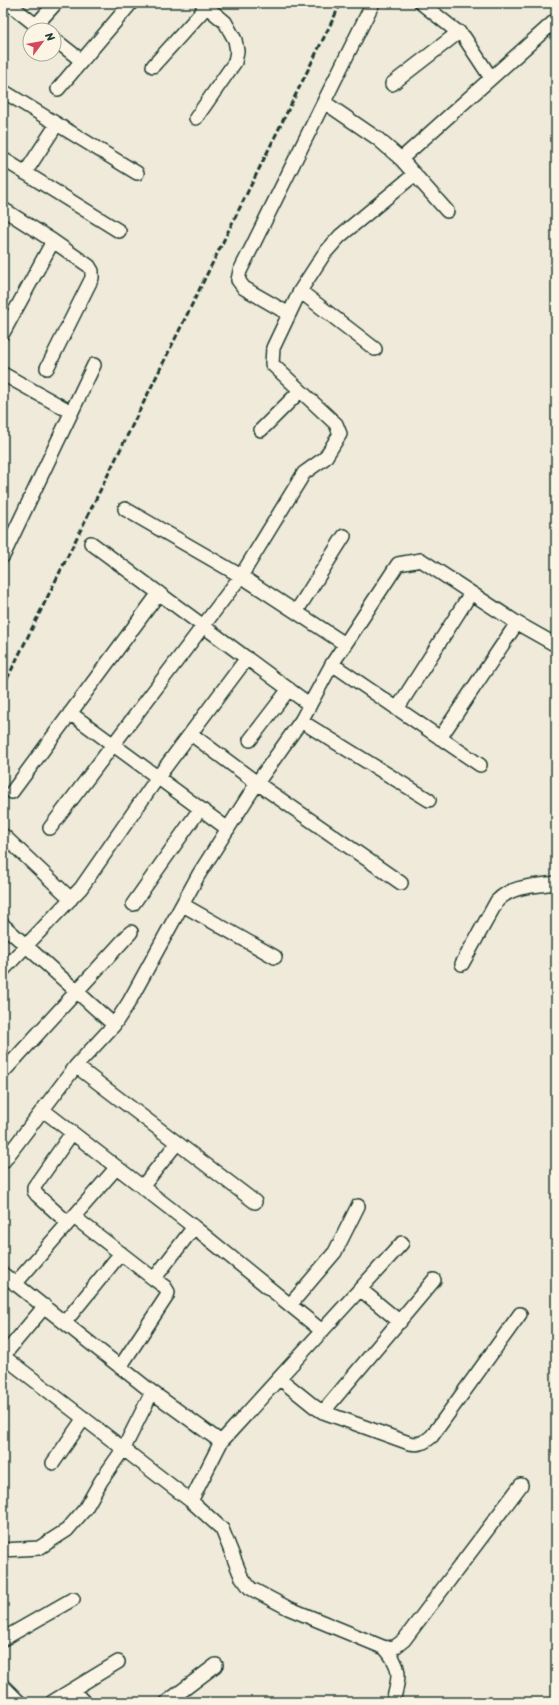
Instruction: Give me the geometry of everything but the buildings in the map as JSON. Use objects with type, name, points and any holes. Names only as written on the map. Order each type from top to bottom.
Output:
[{"type":"street","points":[[8,3],[32,22]]},
{"type":"street","points":[[43,22],[56,3]]},
{"type":"street","points":[[58,89],[132,3]]},
{"type":"street","points":[[289,314],[244,288],[238,280],[240,271],[373,3]]},
{"type":"street","points":[[421,3],[459,32],[468,41],[491,78]]},
{"type":"street","points":[[153,66],[206,4],[230,29],[235,40],[237,51],[235,62],[196,118]]},
{"type":"street","points":[[401,159],[556,20]]},
{"type":"street","points":[[392,84],[459,32]]},
{"type":"street","points":[[62,45],[82,61]]},
{"type":"street","points":[[3,91],[138,172]]},
{"type":"street","points":[[324,102],[378,139],[401,159],[416,174],[447,211]]},
{"type":"street","points":[[25,173],[57,124]]},
{"type":"street","points":[[3,159],[119,231]]},
{"type":"street","points":[[50,828],[241,576],[304,473],[325,458],[340,434],[336,424],[272,364],[273,348],[300,291],[324,254],[340,236],[416,174]]},
{"type":"street","points":[[3,209],[89,266],[93,275],[46,368]]},
{"type":"street","points":[[3,334],[53,241]]},
{"type":"street","points":[[300,291],[376,349]]},
{"type":"street","points":[[3,556],[94,365]]},
{"type":"street","points":[[3,374],[71,412]]},
{"type":"street","points":[[262,430],[300,391]]},
{"type":"street","points":[[125,509],[241,576],[344,644]]},
{"type":"street","points":[[296,612],[344,536]]},
{"type":"street","points":[[91,543],[310,705]]},
{"type":"street","points":[[3,1162],[76,1066],[114,1025],[129,1002],[199,874],[257,783],[301,721],[344,644],[398,564],[421,560],[517,624],[556,645]]},
{"type":"street","points":[[12,792],[159,593]]},
{"type":"street","points":[[397,709],[471,593]]},
{"type":"street","points":[[440,738],[517,624]]},
{"type":"street","points":[[3,970],[71,899],[89,877],[158,777],[247,658]]},
{"type":"street","points":[[332,664],[480,766]]},
{"type":"street","points":[[250,740],[289,689]]},
{"type":"street","points":[[70,713],[228,829]]},
{"type":"street","points":[[301,721],[429,800]]},
{"type":"street","points":[[191,734],[257,783],[401,883]]},
{"type":"street","points":[[133,904],[200,809]]},
{"type":"street","points":[[3,835],[71,899]]},
{"type":"street","points":[[462,964],[497,901],[502,895],[516,889],[556,883]]},
{"type":"street","points":[[183,905],[275,957]]},
{"type":"street","points":[[3,925],[114,1025]]},
{"type":"street","points":[[3,1072],[131,932]]},
{"type":"street","points":[[76,1066],[255,1202]]},
{"type":"street","points":[[43,1110],[194,1227],[322,1331]]},
{"type":"street","points":[[72,1132],[34,1187],[34,1191],[71,1220],[121,1253],[165,1287],[168,1292],[167,1296],[120,1366]]},
{"type":"street","points":[[142,1187],[177,1143]]},
{"type":"street","points":[[16,1284],[117,1167]]},
{"type":"street","points":[[290,1305],[335,1252],[358,1206]]},
{"type":"street","points":[[154,1279],[194,1227]]},
{"type":"street","points":[[191,1501],[221,1442],[402,1243]]},
{"type":"street","points":[[64,1322],[121,1253]]},
{"type":"street","points":[[3,1274],[152,1392],[221,1442]]},
{"type":"street","points":[[323,1412],[434,1280]]},
{"type":"street","points":[[360,1289],[400,1322]]},
{"type":"street","points":[[45,1306],[3,1356],[191,1501],[224,1532],[241,1576],[250,1588],[288,1608],[384,1648],[393,1658],[399,1671],[399,1678],[393,1702]]},
{"type":"street","points":[[279,1378],[323,1412],[409,1444],[417,1445],[425,1442],[432,1436],[520,1314]]},
{"type":"street","points":[[3,1550],[39,1548],[67,1530],[85,1509],[101,1481],[124,1448],[152,1392]]},
{"type":"street","points":[[53,1463],[84,1418]]},
{"type":"street","points":[[384,1648],[395,1647],[404,1640],[521,1485]]},
{"type":"street","points":[[3,1639],[73,1598]]},
{"type":"street","points":[[52,1702],[118,1662]]},
{"type":"street","points":[[167,1702],[216,1665]]},
{"type":"street","points":[[3,1686],[18,1702]]},
{"type":"street","points":[[72,1690],[84,1702]]},
{"type":"railway","points":[[3,687],[341,3]]}]
